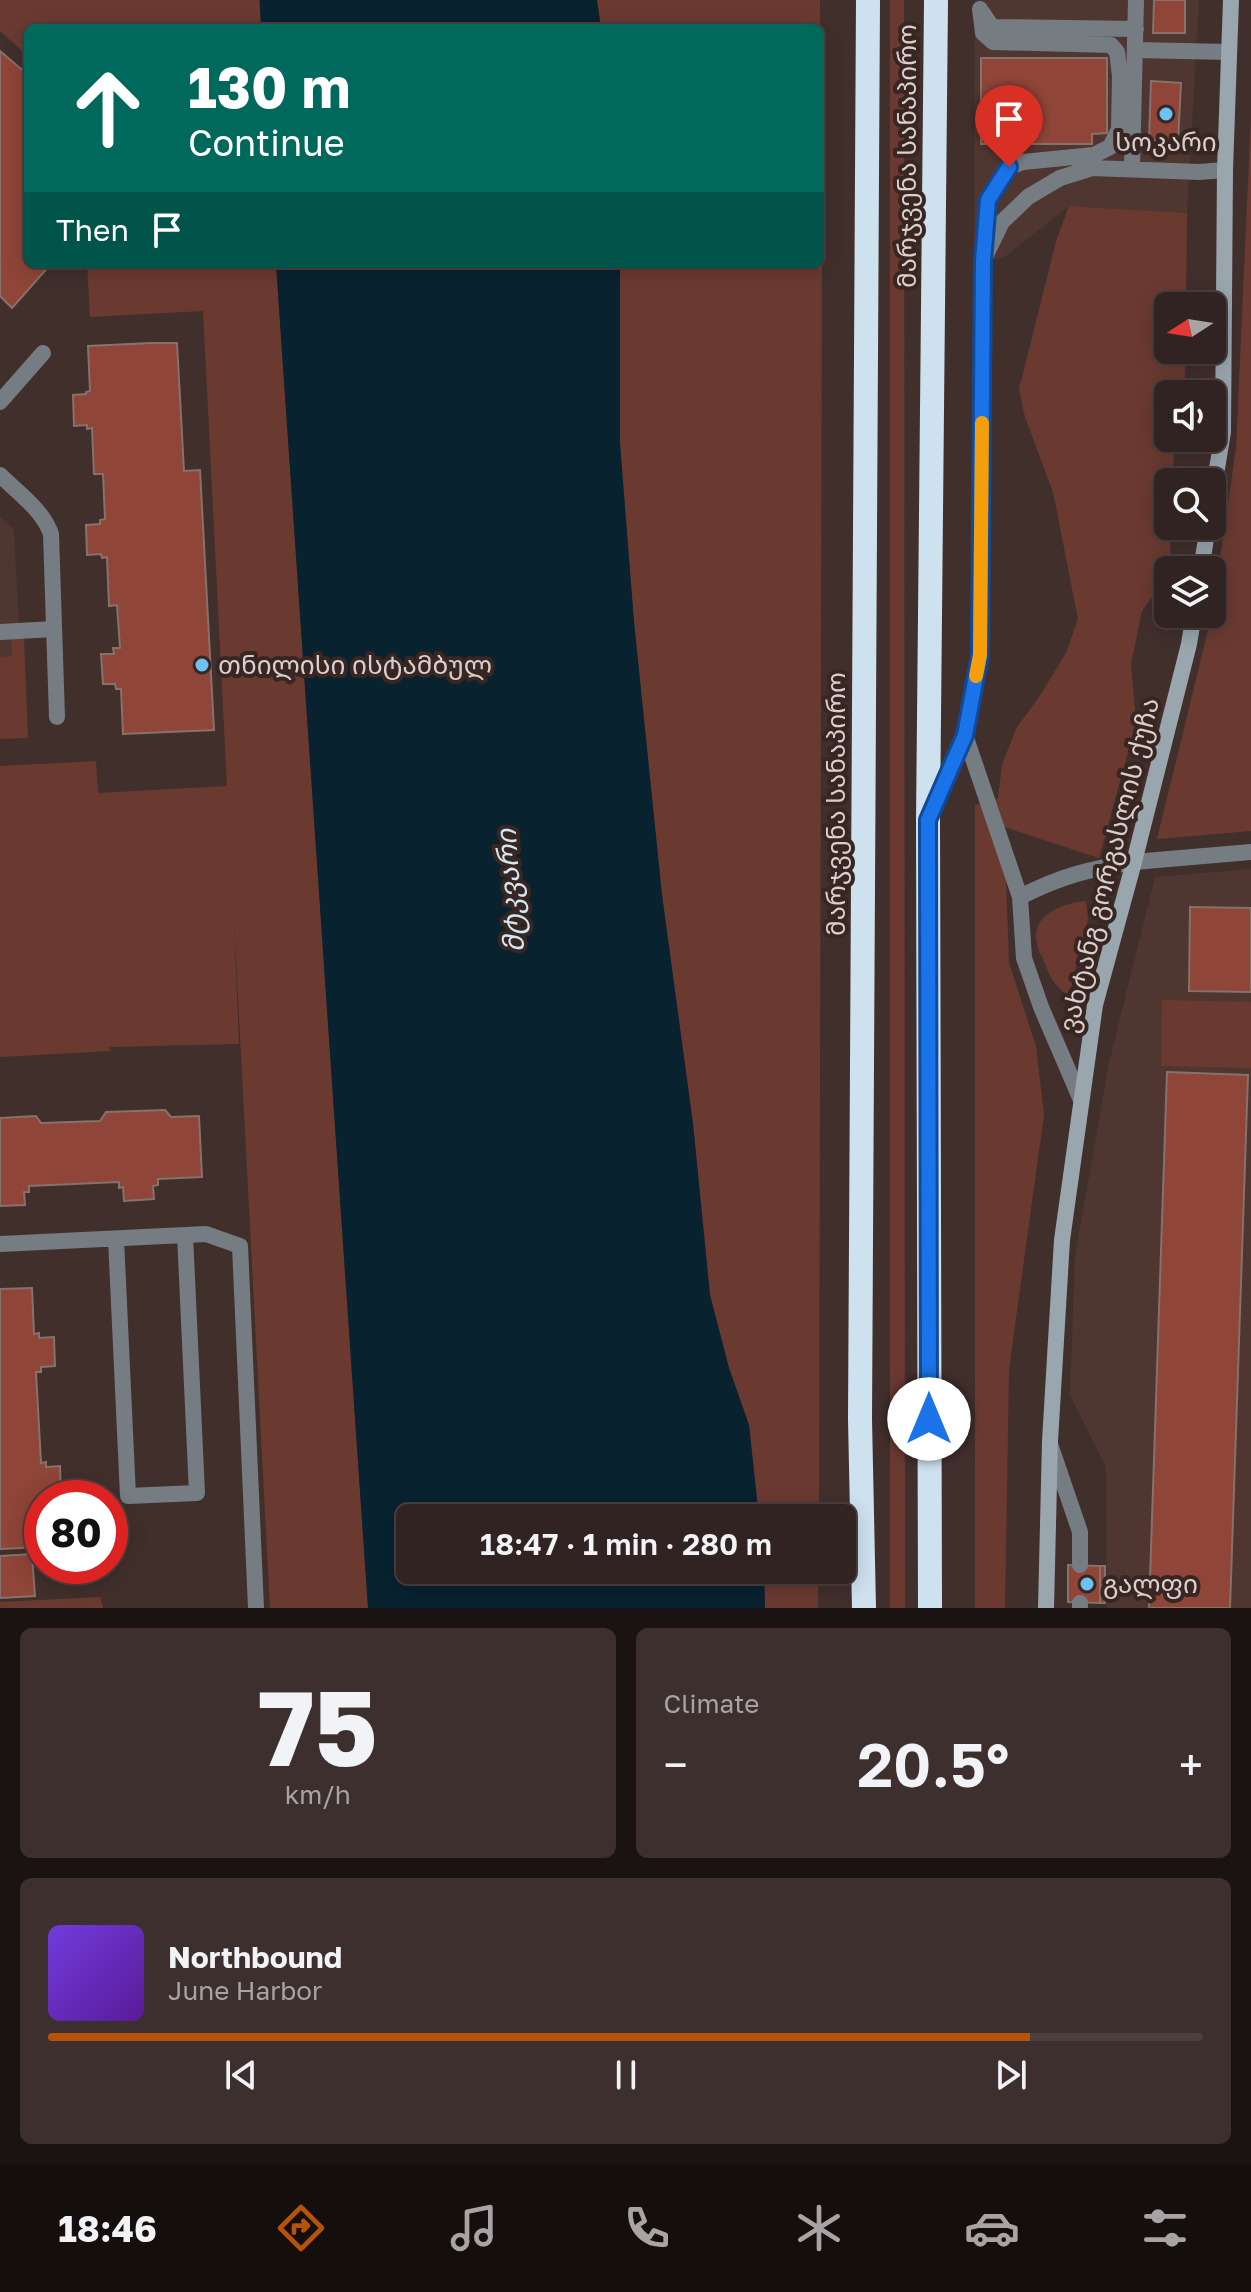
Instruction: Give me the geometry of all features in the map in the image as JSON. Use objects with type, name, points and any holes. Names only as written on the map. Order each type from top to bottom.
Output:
[{"type":"highway","name":"მარჯვენა სანაპირო","points":[[864,1608],[860,1403],[868,0]]},
{"type":"highway","name":"მარჯვენა სანაპირო","points":[[930,1608],[928,820],[936,0]]},
{"type":"street","points":[[1132,168],[1136,0]]},
{"type":"street","points":[[1217,468],[1223,432],[1225,170],[1231,0]]},
{"type":"street","points":[[928,820],[965,735],[980,655],[983,261],[988,200],[1009,167],[1023,162],[1094,155],[1110,147],[1119,129],[1120,76],[1117,52],[1111,45],[993,42],[983,33],[980,4]]},
{"type":"street","points":[[980,4],[985,20],[992,27],[1136,29]]},
{"type":"street","points":[[1135,50],[1229,52]]},
{"type":"street","points":[[983,261],[1002,222],[1028,197],[1060,178],[1092,168],[1225,170]]},
{"type":"street","points":[[0,402],[43,353]]},
{"type":"street","points":[[0,475],[47,522],[51,534],[57,717]]},
{"type":"street","name":"ვახტანგ გორგასლის ქუჩა","points":[[1046,1608],[1050,1441],[1062,1240],[1095,1005],[1192,628]]},
{"type":"street","points":[[0,632],[54,629]]},
{"type":"street","points":[[965,735],[1020,897],[1024,958],[1041,1007],[1081,1100]]},
{"type":"street","points":[[1020,897],[1055,879],[1085,870],[1134,862],[1251,852]]},
{"type":"street","points":[[0,1244],[206,1234],[240,1246],[256,1608]]},
{"type":"street","points":[[116,1239],[128,1496],[197,1493],[185,1235]]},
{"type":"street","points":[[1050,1441],[1080,1532],[1080,1565]]},
{"type":"shaded area","points":[[0,0],[259,0],[261,24],[24,24],[24,52],[0,31]]},
{"type":"shaded area","points":[[597,0],[820,0],[820,24],[600,24]]},
{"type":"shaded area","points":[[890,0],[904,0],[905,1608],[890,1608]]},
{"type":"shaded area","points":[[975,0],[1199,0],[1187,213],[1069,206],[1002,259],[974,260]]},
{"type":"shaded area","points":[[1251,117],[1251,831],[1157,839],[1209,628],[1226,628],[1226,556],[1220,556],[1223,540],[1226,540],[1226,517],[1236,448]]},
{"type":"shaded area","points":[[1069,206],[1187,213],[1186,292],[1154,292],[1154,364],[1185,364],[1185,380],[1154,380],[1154,452],[1174,452],[1173,468],[1154,468],[1154,540],[1170,540],[1171,556],[1154,556],[1154,594],[1142,611],[1131,664],[1136,723],[1099,858],[1004,827],[1009,963],[1036,1046],[1044,1115],[1009,1369],[1005,1608],[975,1608],[975,805],[998,799],[1002,764],[1017,727],[1066,653],[1078,619],[1053,492],[1025,417],[1019,389],[1057,238]]},
{"type":"shaded area","points":[[87,268],[276,268],[368,1608],[270,1608],[234,921],[239,1044],[110,1047],[110,1051],[0,1057],[0,766],[96,761],[98,793],[227,786],[203,311],[90,317]]},
{"type":"shaded area","points":[[620,268],[822,268],[819,1504],[757,1504],[749,1425],[729,1368],[710,1295],[693,1124],[662,895],[634,622],[620,444]]},
{"type":"shaded area","points":[[0,517],[14,529],[24,729],[0,730]]},
{"type":"shaded area","points":[[24,638],[28,738],[0,739],[0,657],[12,656],[11,639]]},
{"type":"shaded area","points":[[1251,869],[1251,1608],[1107,1608],[1106,1467],[1070,1395],[1075,1256],[1109,1063],[1155,877]]},
{"type":"shaded area","points":[[1086,901],[1088,919],[1069,996],[1051,977],[1038,948],[1036,934],[1039,925],[1051,912],[1068,904]]},
{"type":"shaded area","points":[[1162,1000],[1251,1002],[1251,1068],[1161,1066]]},
{"type":"shaded area","points":[[764,1584],[818,1584],[818,1608],[765,1608]]},
{"type":"shaded area","points":[[100,1597],[103,1608],[0,1608],[0,1602]]},
{"type":"water","points":[[260,0],[597,0],[600,24],[261,24]]},
{"type":"water","name":"მტკვარი","points":[[276,268],[620,268],[620,444],[634,622],[662,895],[693,1124],[710,1295],[729,1368],[749,1425],[757,1504],[396,1504],[396,1584],[764,1584],[765,1608],[368,1608]]},
{"type":"building","points":[[1154,0],[1185,0],[1185,33],[1153,33]]},
{"type":"building","points":[[0,51],[24,72],[24,268],[47,268],[12,308],[0,296]]},
{"type":"building","points":[[981,58],[1107,58],[1107,133],[1092,134],[1092,144],[981,144]]},
{"type":"building","points":[[1151,81],[1181,83],[1178,141],[1149,140]]},
{"type":"building","points":[[177,343],[184,471],[200,470],[214,730],[123,734],[121,689],[116,689],[115,684],[103,684],[101,654],[114,654],[113,648],[120,648],[117,605],[109,606],[107,557],[87,555],[86,525],[100,524],[100,520],[105,519],[103,474],[94,474],[92,428],[87,429],[87,425],[74,426],[73,395],[90,391],[88,346]]},
{"type":"building","points":[[1190,907],[1251,908],[1251,992],[1189,991]]},
{"type":"building","points":[[1167,1072],[1248,1075],[1230,1608],[1149,1608]]},
{"type":"building","points":[[165,1110],[171,1117],[199,1116],[202,1177],[158,1179],[158,1185],[153,1186],[154,1199],[124,1201],[123,1187],[119,1188],[119,1182],[29,1186],[29,1192],[24,1192],[25,1205],[0,1206],[0,1118],[36,1116],[41,1123],[100,1121],[106,1112]]},
{"type":"building","points":[[32,1288],[34,1334],[39,1333],[39,1338],[54,1337],[55,1366],[41,1367],[41,1372],[36,1372],[41,1463],[46,1462],[46,1467],[60,1466],[60,1480],[24,1480],[24,1548],[0,1549],[0,1289]]},
{"type":"building","points":[[24,1554],[24,1584],[34,1584],[35,1596],[0,1598],[0,1556]]},
{"type":"building","points":[[1068,1565],[1100,1566],[1100,1603],[1068,1602]]},
{"type":"building","points":[[1100,1566],[1105,1566],[1105,1603],[1100,1603]]},
{"type":"slow traffic","points":[[976,676],[980,655],[982,423]]},
{"type":"place","name":"სოკარი","points":[[1166,114]]},
{"type":"place","name":"თნილისი ისტამბულ","points":[[202,665]]},
{"type":"place","name":"გალფი","points":[[1087,1584]]},
{"type":"route","points":[[929,1419],[928,820],[965,735],[980,655],[983,261],[988,200],[1009,167]]}]
